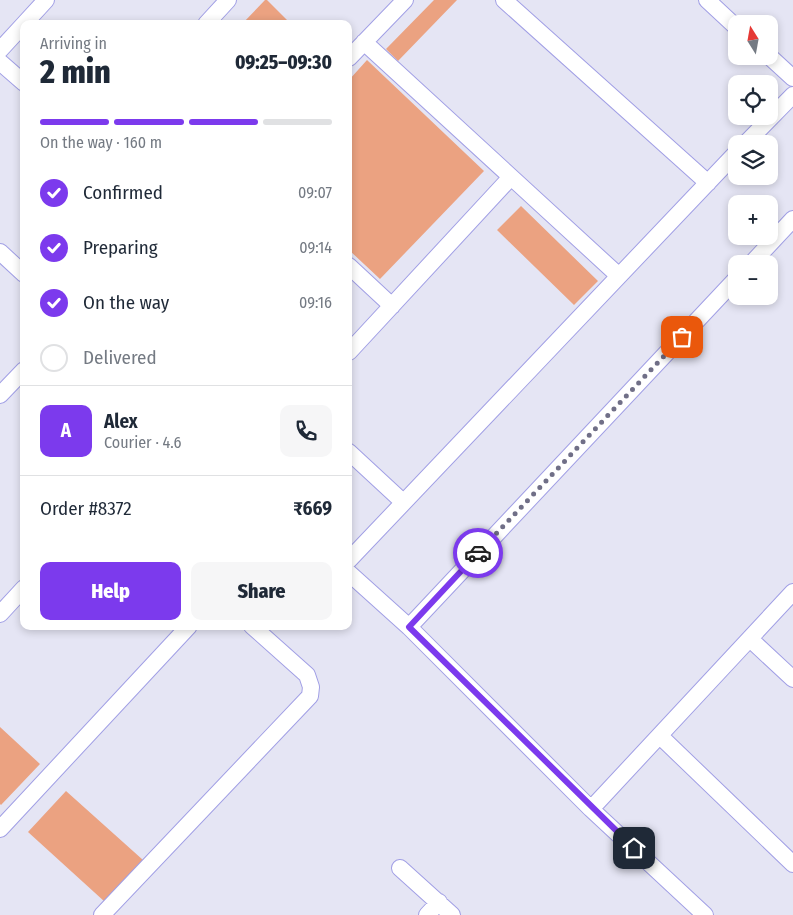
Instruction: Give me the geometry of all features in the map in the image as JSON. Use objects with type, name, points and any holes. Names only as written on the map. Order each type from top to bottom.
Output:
[{"type":"street","points":[[28,20],[46,0]]},
{"type":"street","points":[[210,20],[228,0]]},
{"type":"street","points":[[352,55],[405,0]]},
{"type":"street","points":[[504,0],[708,183]]},
{"type":"street","points":[[707,0],[728,19]]},
{"type":"street","points":[[0,50],[20,28]]},
{"type":"street","points":[[364,42],[619,276]]},
{"type":"street","points":[[0,62],[20,80]]},
{"type":"street","points":[[778,64],[793,78]]},
{"type":"street","points":[[755,135],[793,95]]},
{"type":"street","points":[[352,557],[728,162]]},
{"type":"street","points":[[352,349],[511,177]]},
{"type":"street","points":[[759,255],[793,219]]},
{"type":"street","points":[[0,252],[20,270]]},
{"type":"street","points":[[352,269],[392,306]]},
{"type":"street","points":[[409,627],[728,288]]},
{"type":"street","points":[[0,396],[20,374]]},
{"type":"street","points":[[352,455],[403,502]]},
{"type":"street","points":[[352,576],[409,627],[591,809],[705,915]]},
{"type":"street","points":[[0,614],[20,592]]},
{"type":"street","points":[[591,809],[793,592]]},
{"type":"street","points":[[0,829],[185,630]]},
{"type":"street","points":[[102,915],[310,696],[311,687],[307,675],[256,630]]},
{"type":"street","points":[[750,639],[793,679]]},
{"type":"street","points":[[660,736],[793,864]]},
{"type":"street","points":[[400,868],[452,915]]},
{"type":"street","points":[[427,915],[439,902]]},
{"type":"shaded area","points":[[267,0],[287,20],[246,20]]},
{"type":"shaded area","points":[[434,0],[457,0],[398,61],[386,49]]},
{"type":"shaded area","points":[[367,60],[484,171],[380,279],[352,253],[352,77]]},
{"type":"shaded area","points":[[521,206],[598,281],[574,305],[497,230]]},
{"type":"shaded area","points":[[0,727],[40,764],[1,805],[0,804]]},
{"type":"shaded area","points":[[66,791],[143,860],[105,902],[28,832]]},
{"type":"way so far","points":[[478,553],[682,337]]},
{"type":"route","points":[[478,553],[409,627],[591,809],[634,848]]}]
